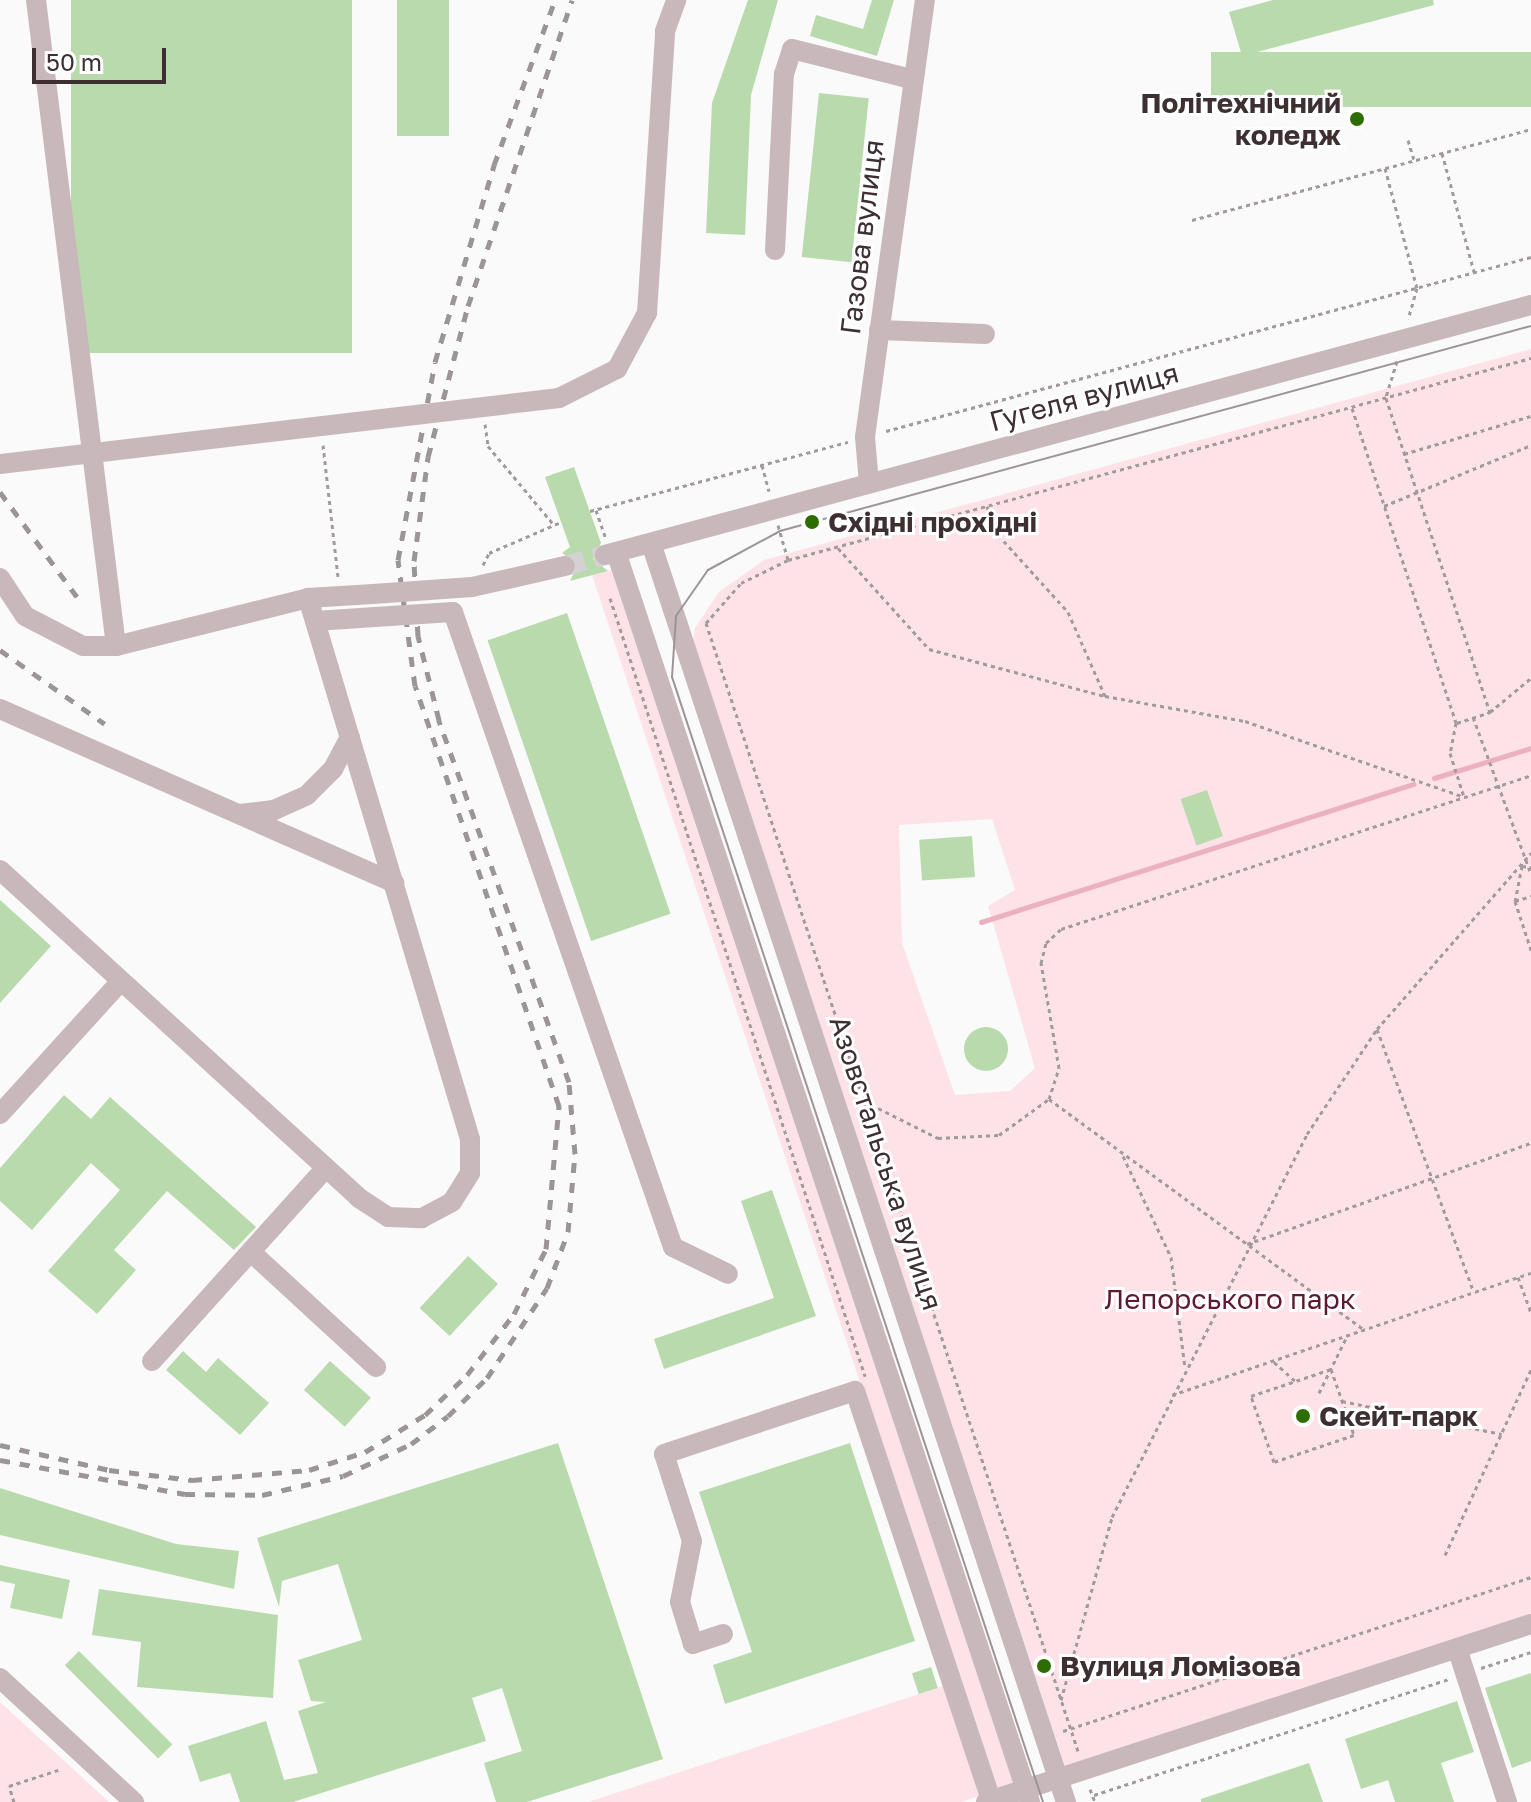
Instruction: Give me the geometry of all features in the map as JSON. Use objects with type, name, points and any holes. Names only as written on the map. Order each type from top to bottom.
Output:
[{"type":"street","points":[[36,0],[116,646]]},
{"type":"street","points":[[0,464],[559,398],[617,369],[647,313],[665,31],[676,0]]},
{"type":"street","name":"Газова вулиця","points":[[869,483],[865,437],[911,79],[925,0]]},
{"type":"street","points":[[775,250],[784,74],[792,49],[911,79]]},
{"type":"street","name":"Гугеля вулиця","points":[[1028,1796],[611,553],[1531,305]]},
{"type":"street","points":[[879,330],[985,334]]},
{"type":"street","name":"Азовстальська вулиця","points":[[651,543],[1066,1802]]},
{"type":"street","points":[[0,578],[25,616],[52,636],[116,646],[308,598],[472,587],[565,566]]},
{"type":"street","points":[[0,870],[326,1168],[388,1217],[422,1218],[452,1202],[470,1173],[470,1139],[308,598]]},
{"type":"street","points":[[315,621],[453,612],[673,1247],[728,1274]]},
{"type":"street","points":[[0,709],[394,883]]},
{"type":"street","points":[[238,814],[274,810],[307,795],[333,769],[350,737]]},
{"type":"street","points":[[0,1114],[121,981]]},
{"type":"street","points":[[152,1361],[326,1168]]},
{"type":"street","points":[[251,1252],[376,1367]]},
{"type":"street","points":[[723,1634],[693,1644],[680,1602],[692,1541],[664,1454],[855,1391],[988,1801],[1028,1796],[1059,1778],[1531,1624]]},
{"type":"street","points":[[1457,1648],[1507,1802]]},
{"type":"street","points":[[0,1678],[134,1802]]},
{"type":"path","points":[[1192,220],[1531,129]]},
{"type":"path","points":[[1408,140],[1414,160]]},
{"type":"path","points":[[1442,153],[1474,272]]},
{"type":"path","points":[[1385,168],[1417,288]]},
{"type":"path","points":[[590,511],[1531,257]]},
{"type":"path","points":[[1531,358],[838,547],[755,574],[706,623],[1071,1729],[1531,1577]]},
{"type":"path","points":[[1386,398],[1490,712]]},
{"type":"path","points":[[1352,407],[1456,723],[1450,753],[1464,797]]},
{"type":"path","points":[[1404,454],[1531,416]]},
{"type":"path","points":[[485,425],[488,446],[554,525]]},
{"type":"path","points":[[321,426],[337,569]]},
{"type":"path","points":[[1384,506],[1418,495],[1531,445]]},
{"type":"path","points":[[987,506],[993,529],[1068,612],[1105,696]]},
{"type":"path","points":[[489,553],[561,522]]},
{"type":"path","points":[[838,547],[929,649],[1105,696],[1245,721],[1464,797]]},
{"type":"path","points":[[609,602],[870,1391]]},
{"type":"path","points":[[1456,723],[1490,712],[1531,678]]},
{"type":"path","points":[[1473,717],[1522,866],[1515,901],[1531,950]]},
{"type":"path","points":[[864,1101],[938,1138],[968,1141],[999,1135],[1049,1099],[1059,1068],[1041,963],[1046,943],[1061,929],[1531,775]]},
{"type":"path","points":[[1061,1701],[1112,1517],[1247,1244],[1377,1029],[1531,853]]},
{"type":"path","points":[[1522,866],[1531,867]]},
{"type":"path","points":[[1522,866],[1531,874]]},
{"type":"path","points":[[1515,901],[1531,896]]},
{"type":"path","points":[[1377,1029],[1475,1292]]},
{"type":"path","points":[[1049,1099],[1365,1330]]},
{"type":"path","points":[[1247,1244],[1531,1143]]},
{"type":"path","points":[[1121,1152],[1171,1257],[1185,1370]]},
{"type":"path","points":[[1172,1395],[1531,1273]]},
{"type":"path","points":[[1518,1277],[1531,1313]]},
{"type":"path","points":[[1319,1393],[1347,1336]]},
{"type":"path","points":[[1273,1361],[1295,1381]]},
{"type":"path","points":[[1331,1369],[1354,1435],[1274,1462],[1251,1396],[1331,1369]]},
{"type":"path","points":[[1445,1555],[1531,1370]]},
{"type":"path","points":[[1342,1401],[1502,1434]]},
{"type":"path","points":[[1092,1795],[1531,1652]]},
{"type":"path","points":[[14,1802],[9,1786],[61,1769]]},
{"type":"green space","name":"Лепорського парк","points":[[1531,349],[1531,1617],[1066,1769],[693,640],[695,628],[719,592],[764,560]],"holes":[[[992,819],[1015,890],[988,906],[1035,1068],[1010,1091],[955,1095],[902,943],[899,825]]]},
{"type":"green space","points":[[611,570],[1014,1785],[961,1802],[588,1802],[959,1681],[592,575]]},
{"type":"green space","points":[[0,1702],[109,1802],[0,1802]]},
{"type":"building","points":[[71,0],[352,0],[352,353],[71,353]]},
{"type":"building","points":[[397,0],[449,0],[449,136],[397,136]]},
{"type":"building","points":[[748,0],[778,0],[751,95],[745,235],[706,233],[712,103]]},
{"type":"building","points":[[872,0],[894,0],[877,56],[810,36],[816,15],[863,29]]},
{"type":"building","points":[[1273,0],[1433,0],[1434,5],[1242,56],[1229,12]]},
{"type":"building","points":[[1211,52],[1531,52],[1531,107],[1211,107]]},
{"type":"building","points":[[819,93],[869,98],[851,262],[802,257]]},
{"type":"building","points":[[574,467],[601,543],[593,559],[608,571],[570,581],[578,564],[562,553],[570,547],[545,477]]},
{"type":"building","points":[[567,613],[671,914],[591,941],[488,640]]},
{"type":"building","points":[[1207,790],[1223,836],[1196,845],[1181,799]]},
{"type":"building","points":[[972,836],[975,877],[922,881],[919,840]]},
{"type":"building","points":[[0,900],[51,946],[0,1003]]},
{"type":"building","points":[[986,1027],[1001,1034],[1008,1049],[1001,1064],[986,1071],[971,1064],[964,1049],[971,1034]]},
{"type":"building","points":[[64,1095],[91,1119],[110,1097],[256,1227],[234,1250],[167,1191],[114,1250],[136,1270],[97,1314],[48,1271],[120,1190],[91,1163],[32,1230],[0,1201],[0,1168]]},
{"type":"building","points":[[772,1190],[816,1316],[664,1369],[654,1339],[774,1298],[741,1201]]},
{"type":"building","points":[[468,1256],[498,1284],[450,1336],[420,1308]]},
{"type":"building","points":[[183,1351],[206,1372],[218,1358],[269,1403],[240,1435],[166,1370]]},
{"type":"building","points":[[330,1361],[371,1398],[345,1427],[304,1390]]},
{"type":"building","points":[[558,1443],[663,1759],[527,1802],[496,1802],[484,1763],[522,1751],[502,1688],[472,1698],[486,1741],[293,1802],[240,1802],[230,1773],[200,1782],[188,1746],[266,1721],[284,1780],[318,1773],[298,1711],[326,1702],[311,1701],[298,1660],[362,1640],[338,1564],[282,1581],[279,1607],[257,1538]]},
{"type":"building","points":[[850,1443],[915,1641],[725,1704],[713,1665],[752,1652],[699,1492]]},
{"type":"building","points":[[0,1488],[176,1544],[239,1551],[234,1589],[0,1535]]},
{"type":"building","points":[[0,1565],[70,1580],[62,1619],[10,1608],[15,1584],[0,1581]]},
{"type":"building","points":[[99,1589],[278,1615],[273,1698],[137,1687],[141,1642],[92,1635]]},
{"type":"building","points":[[79,1651],[172,1744],[158,1758],[65,1665]]},
{"type":"building","points":[[931,1667],[938,1688],[919,1694],[912,1673]]},
{"type":"building","points":[[1531,1673],[1531,1761],[1512,1768],[1485,1688]]},
{"type":"building","points":[[1457,1701],[1474,1752],[1441,1763],[1454,1802],[1395,1802],[1388,1780],[1361,1789],[1345,1739]]},
{"type":"building","points":[[1309,1763],[1323,1802],[1201,1802],[1201,1799]]},
{"type":"waterway","points":[[1434,778],[1531,748]]},
{"type":"waterway","points":[[981,922],[1413,784]]},
{"type":"tunnel","points":[[565,566],[605,555]]},
{"type":"tram line","points":[[1043,1802],[672,677],[676,616],[708,570],[780,531],[1531,326]]},
{"type":"railway","points":[[0,1445],[109,1470],[192,1480],[309,1470],[365,1452],[425,1415],[467,1375],[514,1314],[546,1249],[559,1106],[415,686],[398,560],[435,362],[494,165],[555,0]]},
{"type":"railway","points":[[0,1460],[185,1494],[262,1495],[343,1476],[411,1444],[448,1416],[487,1378],[547,1288],[568,1232],[575,1154],[569,1082],[439,720],[418,636],[414,561],[428,457],[468,306],[572,0]]},
{"type":"railway","points":[[0,492],[77,597]]},
{"type":"railway","points":[[0,650],[105,724]]},
{"type":"place","name":"Політехнічний коледж","points":[[1357,119]]},
{"type":"place","name":"Східні прохідні","points":[[812,522]]},
{"type":"place","name":"Скейт-парк","points":[[1303,1416]]},
{"type":"place","name":"Вулиця Ломізова","points":[[1044,1666]]}]
